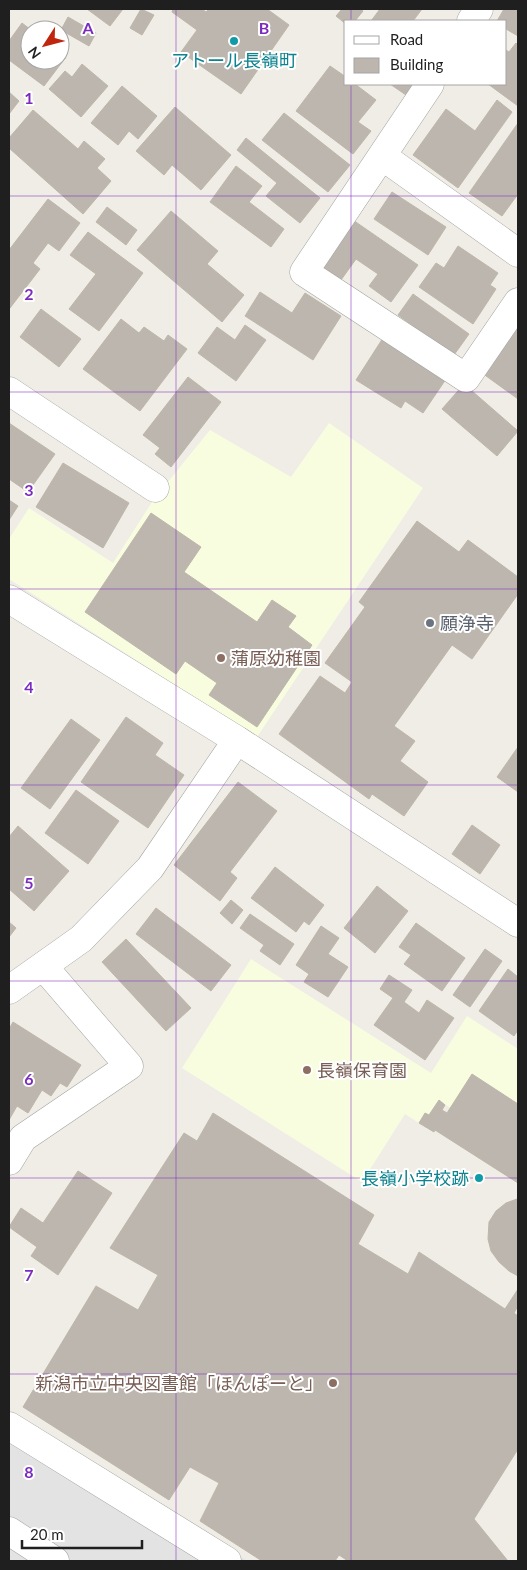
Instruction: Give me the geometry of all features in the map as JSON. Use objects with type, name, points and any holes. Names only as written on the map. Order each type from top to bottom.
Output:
[{"type":"street","points":[[471,20],[479,9]]},
{"type":"street","points":[[429,85],[304,272],[466,378],[518,302]]},
{"type":"street","points":[[382,156],[518,252]]},
{"type":"street","points":[[9,392],[155,488]]},
{"type":"street","points":[[9,599],[237,740],[517,920]]},
{"type":"street","points":[[9,990],[81,939],[150,868],[237,740]]},
{"type":"street","points":[[9,1161],[23,1138],[129,1066],[43,966]]},
{"type":"street","points":[[9,1426],[226,1561]]},
{"type":"street","points":[[9,1531],[55,1561]]},
{"type":"shaded area","name":"蒲原幼稚園","points":[[329,423],[423,488],[257,737],[9,579],[9,539],[29,508],[113,563],[154,499],[210,430],[291,477]]},
{"type":"shaded area","name":"長嶺保育園","points":[[251,959],[431,1073],[467,1016],[518,1049],[518,1104],[472,1074],[451,1108],[439,1101],[429,1115],[425,1113],[419,1123],[405,1114],[362,1182],[182,1068]]},
{"type":"shaded area","points":[[9,1413],[247,1561],[9,1561]]},
{"type":"building","points":[[87,9],[123,9],[110,26]]},
{"type":"building","points":[[141,9],[154,15],[142,35],[130,28]]},
{"type":"building","name":"アトール長嶺町","points":[[173,9],[202,9],[206,12],[209,9],[267,9],[289,25],[241,94],[181,52],[197,30],[172,12]]},
{"type":"building","points":[[342,9],[360,9],[363,11],[356,20],[344,20],[344,22],[336,16]]},
{"type":"building","points":[[380,9],[422,9],[414,20],[372,20]]},
{"type":"building","points":[[504,9],[518,9],[518,36],[507,30],[507,20],[498,20]]},
{"type":"building","points":[[68,17],[96,33],[89,46],[70,35],[70,20],[66,20]]},
{"type":"building","points":[[20,26],[20,68],[9,60],[9,41]]},
{"type":"building","points":[[516,43],[518,45],[518,106],[489,85],[507,85],[507,51],[509,52]]},
{"type":"building","points":[[82,64],[108,86],[81,117],[49,89],[65,71],[72,77]]},
{"type":"building","points":[[330,66],[344,76],[344,85],[356,85],[376,100],[358,122],[371,131],[353,154],[296,111]]},
{"type":"building","points":[[22,70],[56,70],[44,86]]},
{"type":"building","points":[[391,85],[412,85],[406,95]]},
{"type":"building","points":[[122,86],[157,116],[138,139],[129,131],[118,145],[91,123]]},
{"type":"building","points":[[9,92],[19,101],[9,114]]},
{"type":"building","points":[[497,100],[512,112],[458,188],[413,155],[446,109],[475,131]]},
{"type":"building","points":[[175,107],[231,155],[201,190],[172,165],[164,175],[136,151]]},
{"type":"building","points":[[33,110],[78,149],[84,141],[105,159],[97,168],[111,181],[83,214],[9,148],[9,138]]},
{"type":"building","points":[[284,113],[350,165],[328,192],[262,140]]},
{"type":"building","points":[[518,123],[518,194],[502,216],[469,193]]},
{"type":"building","points":[[246,138],[320,198],[300,223],[266,196],[277,183],[237,150]]},
{"type":"building","points":[[236,166],[262,186],[249,202],[284,229],[271,247],[210,202]]},
{"type":"building","points":[[392,192],[446,227],[428,255],[374,219]]},
{"type":"building","points":[[48,199],[80,223],[59,251],[48,243],[33,263],[40,269],[10,308],[9,250]]},
{"type":"building","points":[[107,207],[137,230],[126,245],[96,222]]},
{"type":"building","points":[[171,211],[218,251],[207,264],[244,295],[222,322],[137,250]]},
{"type":"building","points":[[350,218],[418,265],[391,302],[369,286],[378,274],[356,259],[341,280],[318,264]]},
{"type":"building","points":[[88,232],[143,273],[99,331],[69,309],[96,274],[70,255]]},
{"type":"building","points":[[458,246],[498,273],[490,285],[496,289],[473,324],[419,287],[436,263],[444,268]]},
{"type":"building","points":[[260,292],[292,313],[305,293],[341,316],[313,360],[245,316]]},
{"type":"building","points":[[413,294],[469,334],[454,355],[398,315]]},
{"type":"building","points":[[41,309],[81,339],[59,367],[20,337]]},
{"type":"building","points":[[121,319],[139,333],[144,327],[164,341],[168,335],[187,349],[140,411],[83,369]]},
{"type":"building","points":[[518,322],[518,399],[482,373]]},
{"type":"building","points":[[245,325],[266,340],[236,381],[198,353],[217,327],[235,340]]},
{"type":"building","points":[[383,338],[446,379],[423,413],[405,401],[401,408],[356,380]]},
{"type":"building","points":[[188,377],[221,402],[171,467],[155,454],[160,448],[143,435]]},
{"type":"building","points":[[464,384],[518,431],[497,456],[442,409]]},
{"type":"building","points":[[9,423],[55,454],[28,492],[9,479]]},
{"type":"building","points":[[63,463],[129,503],[103,548],[36,507]]},
{"type":"building","points":[[9,500],[18,506],[9,520]]},
{"type":"building","points":[[151,513],[201,547],[184,572],[257,622],[272,600],[296,616],[288,627],[312,645],[257,727],[209,695],[217,683],[185,661],[176,674],[85,612]]},
{"type":"building","points":[[417,521],[459,552],[468,540],[518,577],[518,594],[472,659],[452,645],[394,726],[415,741],[400,761],[428,782],[404,816],[372,794],[369,799],[279,734],[320,676],[345,693],[352,682],[325,663],[365,607],[359,602]]},
{"type":"building","points":[[126,717],[163,743],[155,755],[184,775],[148,828],[81,782]]},
{"type":"building","points":[[71,719],[100,740],[50,809],[21,788]]},
{"type":"building","points":[[518,747],[518,792],[497,777]]},
{"type":"building","points":[[238,782],[277,811],[230,872],[237,878],[220,901],[174,865]]},
{"type":"building","points":[[76,790],[119,821],[88,864],[45,833]]},
{"type":"building","points":[[472,825],[500,845],[480,874],[452,854]]},
{"type":"building","points":[[18,826],[69,871],[34,911],[9,889],[9,837]]},
{"type":"building","points":[[275,867],[324,905],[309,925],[304,921],[296,932],[251,898]]},
{"type":"building","points":[[377,886],[408,911],[375,953],[344,928]]},
{"type":"building","points":[[231,900],[243,910],[232,924],[220,913]]},
{"type":"building","points":[[156,908],[231,965],[211,991],[136,934]]},
{"type":"building","points":[[250,914],[294,944],[280,965],[260,951],[264,945],[240,928]]},
{"type":"building","points":[[9,922],[16,928],[9,937]]},
{"type":"building","points":[[416,923],[465,958],[442,991],[404,964],[411,955],[399,947]]},
{"type":"building","points":[[321,926],[339,938],[328,954],[348,967],[328,997],[304,982],[309,974],[296,965]]},
{"type":"building","points":[[126,939],[191,1008],[166,1031],[102,962]]},
{"type":"building","points":[[485,949],[502,961],[470,1007],[453,995]]},
{"type":"building","points":[[508,969],[518,977],[518,1030],[514,1036],[479,1011]]},
{"type":"building","points":[[389,975],[412,990],[404,1002],[419,1013],[427,1000],[454,1018],[425,1060],[374,1025],[393,998],[380,989]]},
{"type":"building","points":[[13,1022],[81,1065],[67,1087],[60,1083],[51,1096],[42,1090],[28,1113],[17,1106],[9,1120],[9,1029]]},
{"type":"building","points":[[472,1074],[518,1104],[518,1183],[435,1130],[434,1132],[419,1123],[425,1113],[429,1115],[439,1100],[445,1105],[442,1110],[447,1113]]},
{"type":"building","points":[[213,1113],[374,1215],[358,1244],[408,1274],[419,1252],[505,1309],[518,1289],[518,1306],[514,1313],[518,1316],[518,1449],[474,1519],[508,1561],[348,1561],[339,1555],[335,1561],[262,1561],[200,1521],[219,1483],[190,1467],[169,1500],[23,1407],[96,1286],[138,1310],[158,1275],[110,1248],[184,1133],[197,1141]]},
{"type":"building","points":[[78,1171],[112,1193],[58,1275],[31,1256],[37,1247],[9,1227],[21,1208],[43,1223]]},
{"type":"building","points":[[518,1199],[518,1276],[499,1262],[491,1251],[488,1239],[489,1222],[496,1211],[506,1203]]},
{"type":"place","name":"アトール長嶺町","points":[[234,41]]},
{"type":"place","name":"願浄寺","points":[[430,623]]},
{"type":"place","name":"蒲原幼稚園","points":[[221,658]]},
{"type":"place","name":"長嶺保育園","points":[[307,1070]]},
{"type":"place","name":"長嶺小学校跡","points":[[479,1178]]},
{"type":"place","name":"新潟市立中央図書館「ほんぽーと」","points":[[333,1383]]}]
